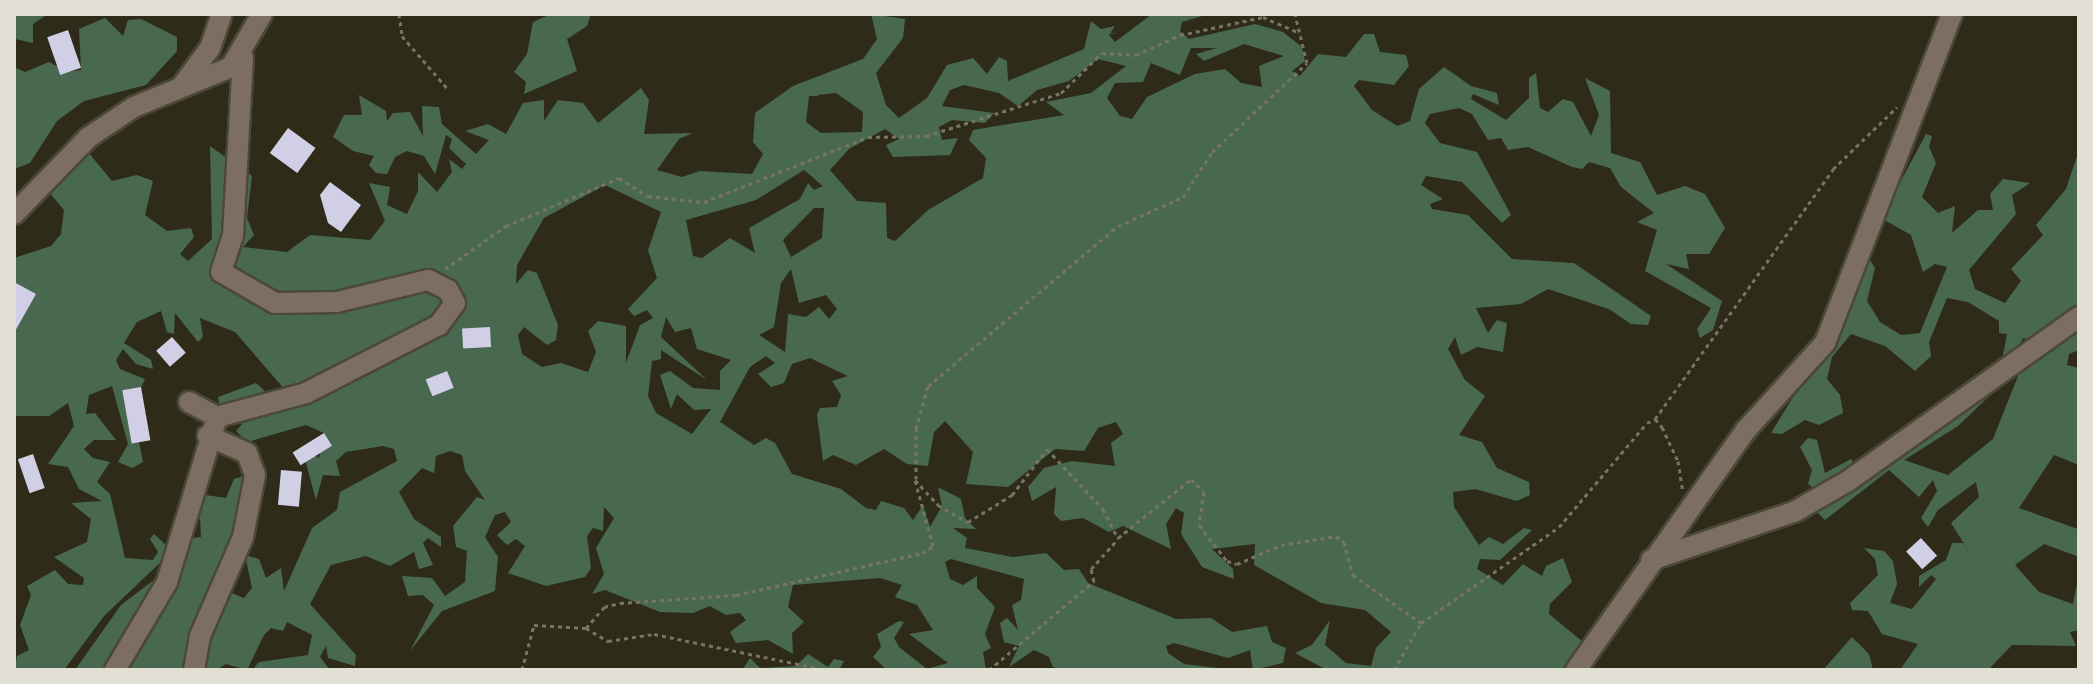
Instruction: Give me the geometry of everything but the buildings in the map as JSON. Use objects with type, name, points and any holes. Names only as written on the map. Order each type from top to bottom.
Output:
[{"type":"street","points":[[182,86],[210,48],[222,14]]},
{"type":"street","points":[[212,426],[306,393],[439,325],[455,303],[448,290],[431,281],[303,306],[251,295],[221,272],[233,236],[243,57],[262,14]]},
{"type":"street","points":[[1576,670],[1685,511],[1825,343],[1952,14]]},
{"type":"street","points":[[14,214],[89,137],[243,57]]},
{"type":"street","points":[[1651,560],[1736,536],[1821,496],[2079,317]]},
{"type":"street","points":[[189,402],[212,426],[247,453],[255,475],[243,537],[200,636],[194,670]]},
{"type":"street","points":[[115,670],[167,582],[212,426]]},
{"type":"path","points":[[399,14],[402,36],[447,88]]},
{"type":"path","points":[[586,628],[604,607],[620,603],[736,595],[922,553],[933,546],[912,486],[916,479],[916,429],[928,386],[1118,226],[1183,197],[1212,152],[1307,63],[1295,14]]},
{"type":"path","points":[[431,281],[506,226],[619,178],[648,196],[704,202],[868,137],[926,136],[1061,93],[1102,53],[1136,55],[1180,35],[1263,17],[1300,33]]},
{"type":"path","points":[[1394,670],[1421,623],[1559,527],[1655,419],[1833,169],[1923,90]]},
{"type":"path","points":[[1655,419],[1678,461],[1685,511]]},
{"type":"path","points":[[916,479],[938,505],[968,522],[1012,495],[1047,449],[1103,509],[1118,538]]},
{"type":"path","points":[[989,670],[1094,581],[1091,569],[1118,538],[1191,479],[1204,492],[1199,525],[1227,561],[1237,564],[1281,545],[1336,536],[1344,542],[1353,575],[1421,623]]},
{"type":"path","points":[[522,670],[534,625],[586,628],[608,641],[654,634],[827,670]]},
{"type":"green space","points":[[14,14],[48,14],[33,24],[33,43],[15,39]]},
{"type":"green space","points":[[551,14],[591,14],[587,26],[567,39],[577,71],[524,94],[526,82],[514,72],[527,54],[533,22]]},
{"type":"green space","points":[[871,14],[905,19],[903,38],[876,73],[886,105],[899,118],[927,98],[947,65],[973,58],[987,74],[999,57],[1007,61],[1008,81],[1084,49],[1091,21],[1101,29],[1115,26],[1109,35],[1115,42],[1152,14],[1209,14],[1182,22],[1180,31],[1189,39],[1255,24],[1283,32],[1302,47],[1305,61],[1292,71],[1300,76],[1318,54],[1346,57],[1364,34],[1374,34],[1380,52],[1406,55],[1409,66],[1394,85],[1359,80],[1354,86],[1372,110],[1397,126],[1410,121],[1419,89],[1444,67],[1471,86],[1497,93],[1499,105],[1473,94],[1471,99],[1506,120],[1529,98],[1529,78],[1536,73],[1540,108],[1548,112],[1563,99],[1573,102],[1591,136],[1599,115],[1585,78],[1610,91],[1611,153],[1640,162],[1657,195],[1685,186],[1705,194],[1725,228],[1709,254],[1686,254],[1689,269],[1666,264],[1722,301],[1713,330],[1700,338],[1697,329],[1711,308],[1645,271],[1657,230],[1637,222],[1654,213],[1621,187],[1610,168],[1589,162],[1582,169],[1572,167],[1528,147],[1508,150],[1501,138],[1488,140],[1472,114],[1459,108],[1430,114],[1425,123],[1440,143],[1477,152],[1511,215],[1502,223],[1462,182],[1426,176],[1421,185],[1443,199],[1430,204],[1432,209],[1468,215],[1512,259],[1574,263],[1651,316],[1648,325],[1631,324],[1609,309],[1548,289],[1521,304],[1476,308],[1488,333],[1497,320],[1507,323],[1503,352],[1477,347],[1461,355],[1455,337],[1448,349],[1465,380],[1485,396],[1459,435],[1482,442],[1497,468],[1529,482],[1530,495],[1517,501],[1475,489],[1453,492],[1454,507],[1479,545],[1489,537],[1503,544],[1524,528],[1532,530],[1500,560],[1480,559],[1477,569],[1503,585],[1523,564],[1542,576],[1546,566],[1563,558],[1572,582],[1550,604],[1549,614],[1583,642],[1572,660],[1561,670],[1327,670],[1295,653],[1312,645],[1330,620],[1325,645],[1346,663],[1371,666],[1376,648],[1391,632],[1365,610],[1321,603],[1254,565],[1255,544],[1212,549],[1233,569],[1234,579],[1202,567],[1181,534],[1184,513],[1176,508],[1166,524],[1171,549],[1123,526],[1109,532],[1083,518],[1061,521],[1054,514],[1056,487],[1032,501],[1028,487],[1044,468],[1072,461],[1115,466],[1111,443],[1123,434],[1116,422],[1098,428],[1084,451],[1055,449],[1008,487],[966,484],[973,452],[945,421],[934,432],[928,466],[907,464],[884,449],[856,465],[833,455],[823,461],[817,415],[820,408],[837,407],[841,395],[832,381],[848,376],[810,358],[792,364],[784,383],[771,387],[758,374],[775,363],[766,356],[750,367],[720,422],[754,445],[766,438],[775,443],[792,474],[841,489],[866,508],[876,510],[881,501],[904,508],[913,520],[923,505],[930,527],[942,506],[938,487],[961,499],[965,518],[976,529],[953,528],[967,538],[965,548],[1013,557],[1046,553],[1064,570],[1079,569],[1088,583],[1176,619],[1211,618],[1232,632],[1267,626],[1272,642],[1286,648],[1283,663],[1253,670],[1250,650],[1228,658],[1174,643],[1166,646],[1168,653],[1184,664],[1234,670],[1067,670],[1053,667],[1049,657],[1034,650],[1009,667],[1019,646],[1004,642],[1000,623],[1007,618],[1018,630],[1012,605],[1021,600],[1024,579],[951,559],[945,562],[950,579],[963,585],[977,576],[977,588],[995,607],[985,634],[991,648],[983,652],[986,670],[887,670],[873,657],[881,647],[877,634],[899,621],[904,622],[894,638],[899,647],[927,669],[948,663],[909,634],[933,630],[917,605],[895,597],[902,585],[880,578],[793,585],[788,607],[804,622],[792,633],[793,654],[768,640],[736,643],[730,632],[746,620],[740,613],[726,615],[710,606],[693,613],[660,612],[605,590],[592,594],[604,574],[596,548],[614,518],[604,507],[603,531],[593,528],[587,536],[591,568],[585,577],[546,586],[508,573],[525,546],[516,539],[507,545],[497,535],[511,522],[505,512],[495,515],[485,537],[498,557],[495,591],[442,611],[410,651],[434,605],[423,595],[408,596],[402,576],[432,578],[445,596],[465,582],[467,551],[456,547],[453,526],[477,497],[485,500],[465,471],[462,455],[450,451],[436,456],[434,473],[422,468],[399,492],[414,519],[441,537],[441,547],[428,538],[423,543],[433,565],[419,569],[414,552],[390,566],[366,556],[331,565],[310,604],[356,655],[355,666],[328,658],[326,646],[320,657],[330,670],[252,670],[259,662],[308,655],[312,635],[287,622],[283,631],[271,628],[264,635],[247,670],[226,664],[216,670],[75,670],[121,605],[163,573],[191,538],[201,537],[200,519],[187,514],[199,494],[226,498],[234,479],[247,475],[250,513],[219,588],[244,598],[252,588],[245,555],[259,559],[266,578],[281,568],[284,591],[312,528],[337,510],[340,492],[397,461],[394,449],[383,446],[346,452],[336,461],[340,476],[323,475],[316,500],[304,456],[308,449],[319,458],[324,433],[306,425],[247,442],[236,431],[242,424],[220,409],[218,397],[256,383],[267,393],[262,397],[286,391],[235,332],[200,318],[203,337],[198,342],[175,313],[174,334],[167,332],[161,311],[137,322],[124,343],[151,360],[153,369],[136,364],[123,349],[116,360],[120,369],[145,379],[132,407],[143,462],[132,468],[118,462],[128,444],[112,386],[89,395],[86,414],[95,413],[116,440],[94,440],[84,449],[93,458],[110,462],[97,482],[110,494],[125,558],[153,560],[158,552],[150,539],[154,534],[166,545],[165,558],[104,616],[64,670],[14,670],[17,656],[29,650],[20,625],[31,595],[27,586],[55,570],[68,584],[83,585],[84,578],[54,557],[87,542],[91,519],[71,503],[102,501],[79,489],[68,467],[48,464],[74,426],[68,403],[49,416],[14,416],[14,258],[51,246],[61,234],[64,210],[48,191],[64,146],[83,146],[112,181],[137,175],[153,181],[145,215],[167,231],[191,228],[194,237],[180,254],[188,261],[212,239],[210,146],[252,176],[247,218],[254,235],[243,247],[287,252],[310,235],[370,240],[385,221],[369,183],[390,187],[387,205],[407,214],[418,191],[418,172],[437,192],[452,172],[449,159],[462,169],[466,164],[449,148],[452,139],[446,135],[435,174],[424,156],[407,151],[395,157],[387,174],[376,173],[369,165],[374,156],[353,151],[333,137],[344,115],[362,115],[359,95],[386,111],[387,121],[393,113],[410,112],[423,136],[422,106],[439,107],[442,124],[476,154],[489,140],[465,131],[488,124],[506,134],[523,103],[544,100],[544,121],[558,100],[583,103],[598,123],[641,88],[649,100],[644,134],[693,133],[679,139],[657,170],[682,177],[700,171],[752,174],[763,154],[753,142],[755,113],[793,86],[863,59],[877,39]],"holes":[[[1244,44],[1284,56],[1259,66],[1262,87],[1241,83],[1225,69],[1195,74],[1147,97],[1132,119],[1120,116],[1107,98],[1115,83],[1143,82],[1151,63],[1180,75],[1191,48],[1217,48],[1196,54],[1204,61]],[[1098,59],[1126,66],[1091,93],[1046,102],[1064,115],[973,130],[969,140],[986,158],[983,178],[928,210],[895,241],[887,238],[886,203],[857,201],[830,170],[849,149],[885,129],[899,139],[886,145],[893,157],[950,155],[958,138],[942,140],[939,127],[952,120],[985,123],[994,113],[942,106],[950,90],[964,85],[999,93],[1018,106],[1037,90],[1069,81]],[[836,93],[863,112],[862,132],[821,133],[806,122],[809,96]],[[804,170],[823,186],[814,190],[808,183],[800,199],[749,228],[755,253],[730,238],[702,258],[693,256],[686,220],[756,200]],[[605,185],[661,212],[648,250],[657,278],[628,309],[634,316],[647,310],[653,318],[640,325],[626,363],[626,326],[598,321],[588,331],[596,352],[588,372],[561,363],[542,367],[522,354],[518,335],[524,327],[547,345],[556,340],[558,325],[537,273],[528,270],[516,284],[517,265],[544,218]],[[814,208],[824,208],[822,238],[791,257],[783,240]],[[791,269],[799,303],[826,295],[837,309],[829,319],[819,307],[806,317],[788,314],[785,352],[759,335],[774,327],[781,283]],[[666,317],[675,332],[691,328],[697,349],[731,360],[720,371],[720,390],[693,388],[670,371],[660,375],[671,409],[677,394],[694,410],[711,409],[692,434],[656,413],[648,396],[652,361],[661,359],[661,350],[707,380],[661,337]]]},
{"type":"green space","points":[[105,18],[123,36],[128,20],[141,19],[177,37],[177,51],[146,85],[84,101],[57,121],[30,163],[14,169],[14,67],[25,72],[49,62],[68,72],[81,70],[79,29]]},
{"type":"green space","points":[[1926,134],[1932,136],[1929,147],[1936,163],[1922,197],[1938,213],[1955,206],[1952,233],[1978,210],[1993,210],[1990,194],[2003,179],[2030,183],[2012,195],[2016,214],[1969,270],[1975,289],[2005,303],[2021,281],[2011,269],[2043,235],[2036,225],[2066,189],[2079,150],[2079,310],[2031,340],[2023,338],[2015,354],[2002,360],[2007,334],[1999,333],[1999,321],[1968,302],[1947,298],[1929,342],[1931,356],[1915,371],[1885,346],[1851,334],[1832,357],[1827,379],[1840,395],[1843,413],[1819,425],[1805,420],[1782,434],[1771,433],[1852,301],[1868,257],[1875,268],[1867,301],[1880,322],[1901,335],[1920,333],[1947,267],[1935,264],[1923,272],[1911,235],[1881,218]]},
{"type":"green space","points":[[2079,323],[2079,350],[2069,354],[2067,365],[2079,368],[2079,465],[2054,455],[2019,508],[2078,529],[2079,557],[2044,544],[2015,565],[2039,592],[2073,604],[2079,574],[2079,630],[2070,632],[2076,646],[2012,645],[1988,670],[1900,670],[1918,644],[1882,634],[1868,611],[1852,610],[1850,603],[1878,575],[1875,559],[1864,548],[1884,551],[1893,561],[1897,584],[1890,603],[1912,609],[1936,579],[1931,575],[1919,587],[1919,576],[1946,560],[1952,543],[1963,543],[1971,555],[1951,523],[1979,497],[1976,482],[1938,510],[1928,527],[1921,518],[1937,491],[1933,480],[1919,497],[1889,470],[1825,520],[1817,512],[1820,493],[1808,484],[1812,470],[1800,447],[1808,438],[1817,440],[1825,473],[1851,459],[1856,467],[2003,383],[1958,426],[1904,460],[1948,475],[1993,439],[2020,371]]},
{"type":"green space","points":[[1852,637],[1869,654],[1873,670],[1823,670]]},
{"type":"green space","points":[[808,654],[828,667],[834,659],[844,661],[839,670],[743,669],[750,658],[760,668],[796,666]]}]
